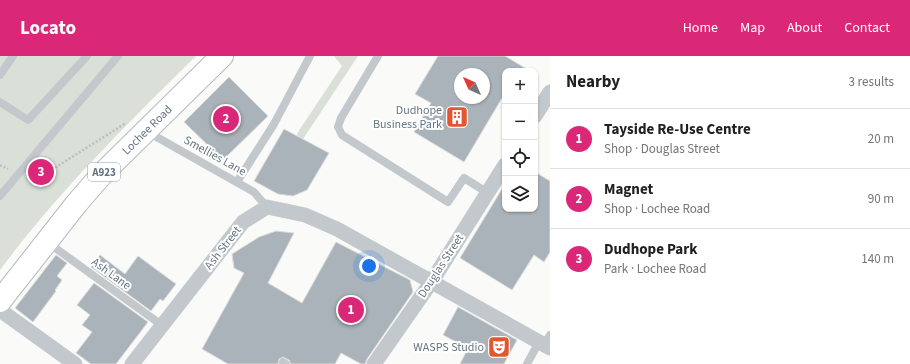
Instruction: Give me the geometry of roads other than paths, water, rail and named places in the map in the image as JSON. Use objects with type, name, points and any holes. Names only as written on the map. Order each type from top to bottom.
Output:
[{"type":"main road","name":"Lochee Road","points":[[0,301],[103,173],[222,56]]},
{"type":"street","points":[[538,111],[550,92]]},
{"type":"street","name":"Douglas Street","points":[[374,364],[432,281],[502,170]]},
{"type":"street","points":[[268,207],[305,215],[337,229],[546,342]]},
{"type":"street","name":"Ash Street","points":[[132,364],[243,222],[268,207]]},
{"type":"street","points":[[0,310],[75,364]]},
{"type":"lane","points":[[0,75],[13,56]]},
{"type":"lane","points":[[0,102],[28,120],[87,56]]},
{"type":"lane","points":[[0,196],[118,56]]},
{"type":"lane","points":[[237,182],[274,124],[310,56]]},
{"type":"lane","points":[[378,56],[341,118],[338,127],[342,135],[448,202],[464,178],[488,193]]},
{"type":"lane","name":"Smellies Lane","points":[[146,131],[254,192],[268,207]]},
{"type":"lane","name":"Ash Lane","points":[[46,242],[163,326]]},
{"type":"lane","points":[[527,364],[546,342]]},
{"type":"place","name":"Dudhope Business Park","points":[[457,117]]},
{"type":"place","name":"Magnet","points":[[226,119]]},
{"type":"place","name":"Dudhope Park","points":[[41,172]]},
{"type":"place","name":"Tayside Re-Use Centre","points":[[351,310]]},
{"type":"place","name":"WASPS Studio","points":[[499,347]]}]
